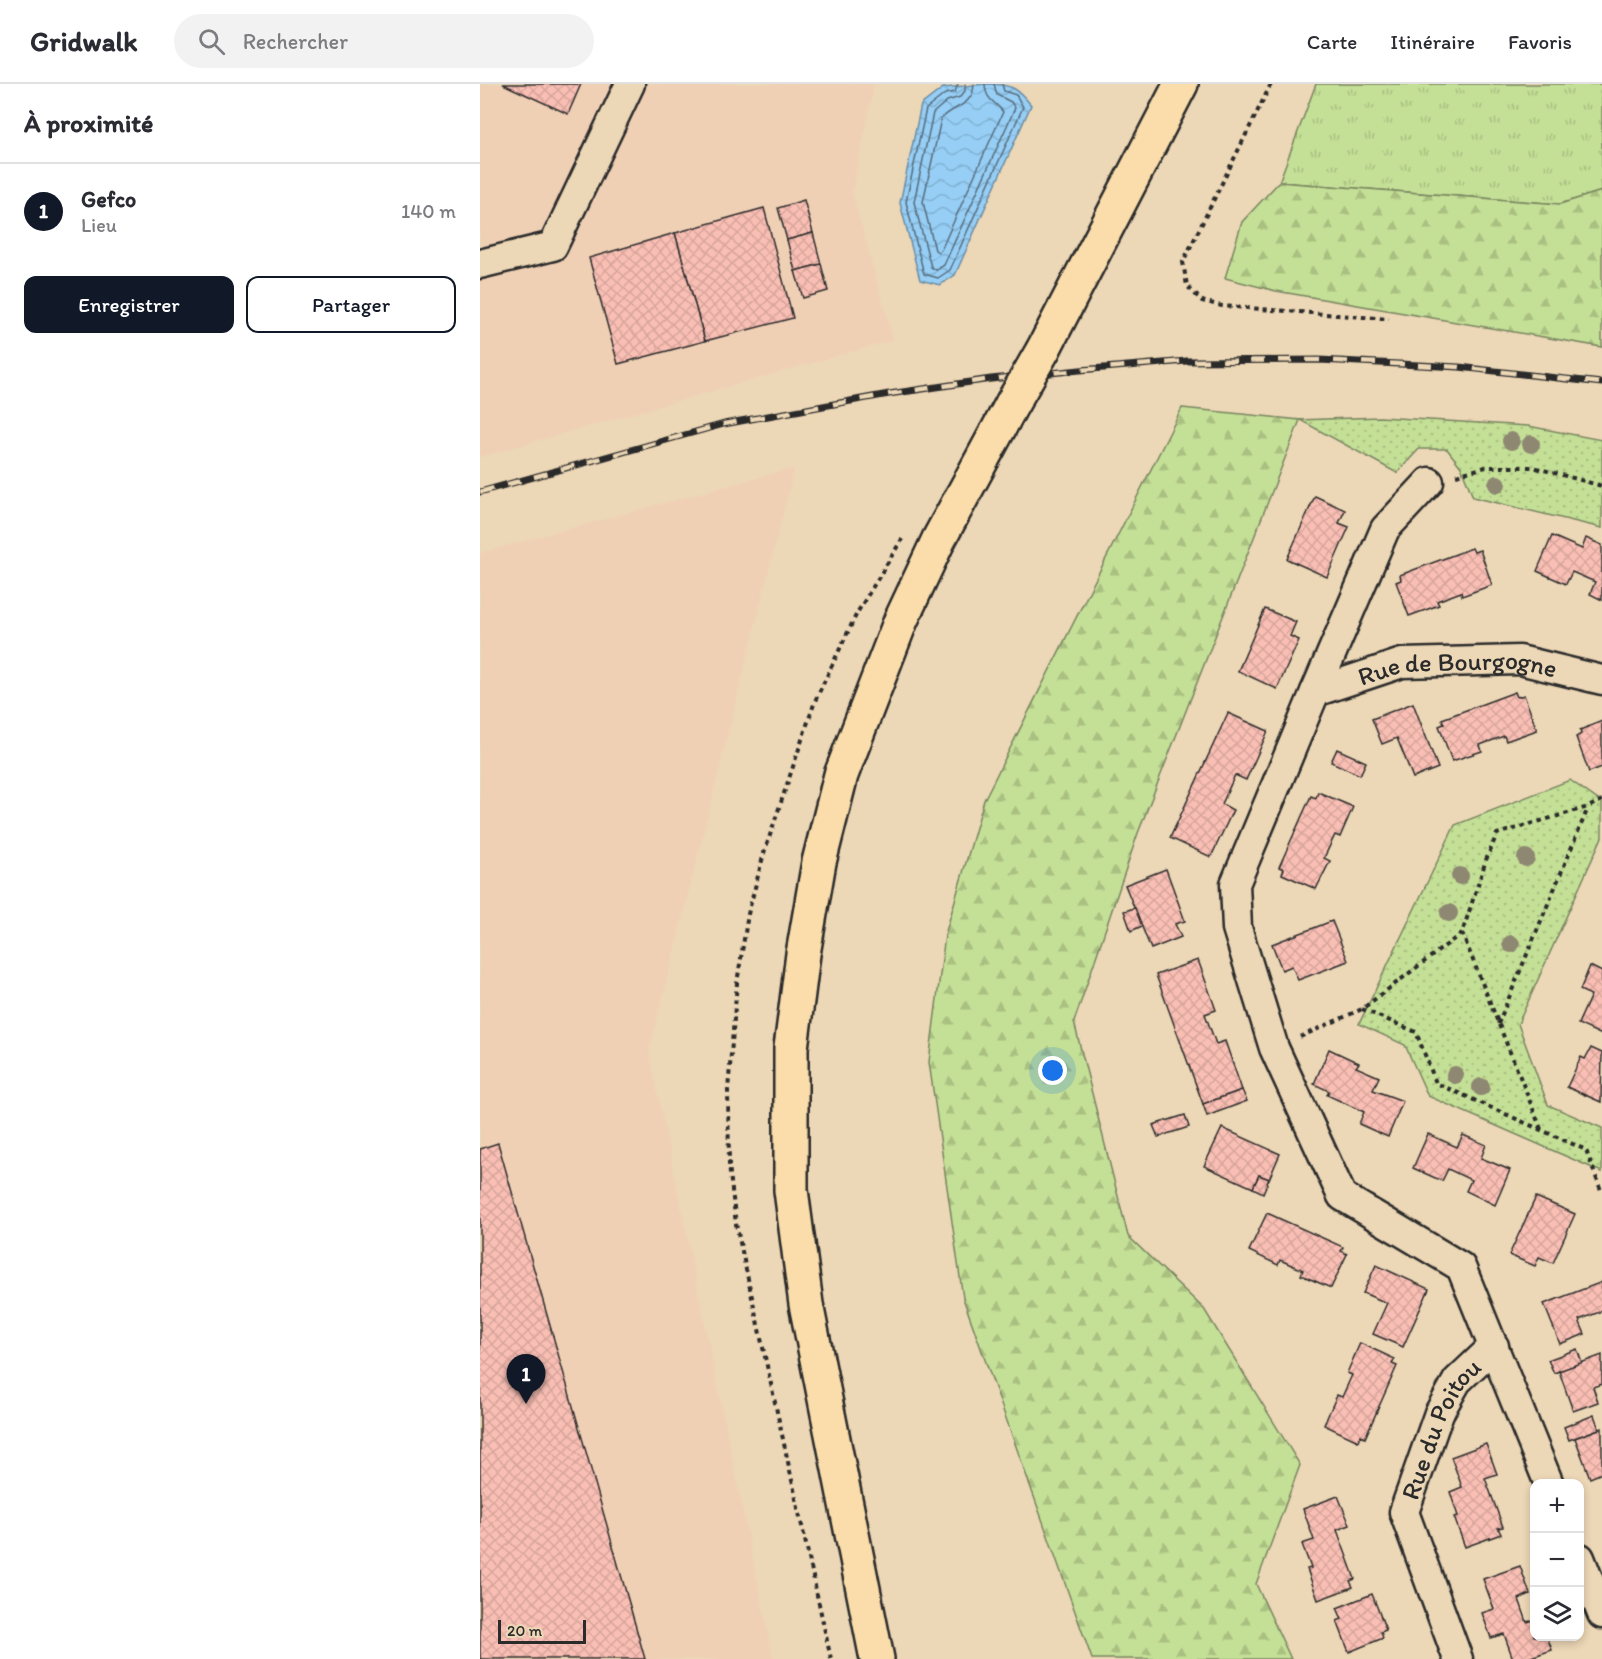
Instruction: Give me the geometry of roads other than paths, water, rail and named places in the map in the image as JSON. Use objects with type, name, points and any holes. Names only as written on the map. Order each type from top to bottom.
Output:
[{"type":"main road","points":[[878,1659],[806,1304],[791,1190],[791,1048],[803,954],[819,862],[842,776],[901,620],[939,539],[1043,350],[1181,84]]},
{"type":"street","points":[[480,264],[553,246],[630,84]]},
{"type":"street","name":"Rue de Bourgogne","points":[[1429,482],[1385,529],[1234,884],[1237,928],[1274,1048],[1342,1196],[1461,1267],[1547,1479]]},
{"type":"street","name":"Rue de Bourgogne","points":[[1315,692],[1402,663],[1520,660],[1602,680]]},
{"type":"street","name":"Rue du Poitou","points":[[1458,1659],[1404,1512],[1439,1413],[1457,1381],[1494,1346]]},
{"type":"street","points":[[1584,1568],[1602,1614]]},
{"type":"water","points":[[1001,85],[1017,90],[1031,105],[955,275],[940,285],[920,280],[900,203],[921,105],[943,88]]},
{"type":"railway","points":[[480,492],[724,424],[889,394],[991,379],[1080,370],[1187,361],[1319,360],[1459,367],[1602,383]]},
{"type":"place","name":"Gefco","points":[[526,1404]]}]
